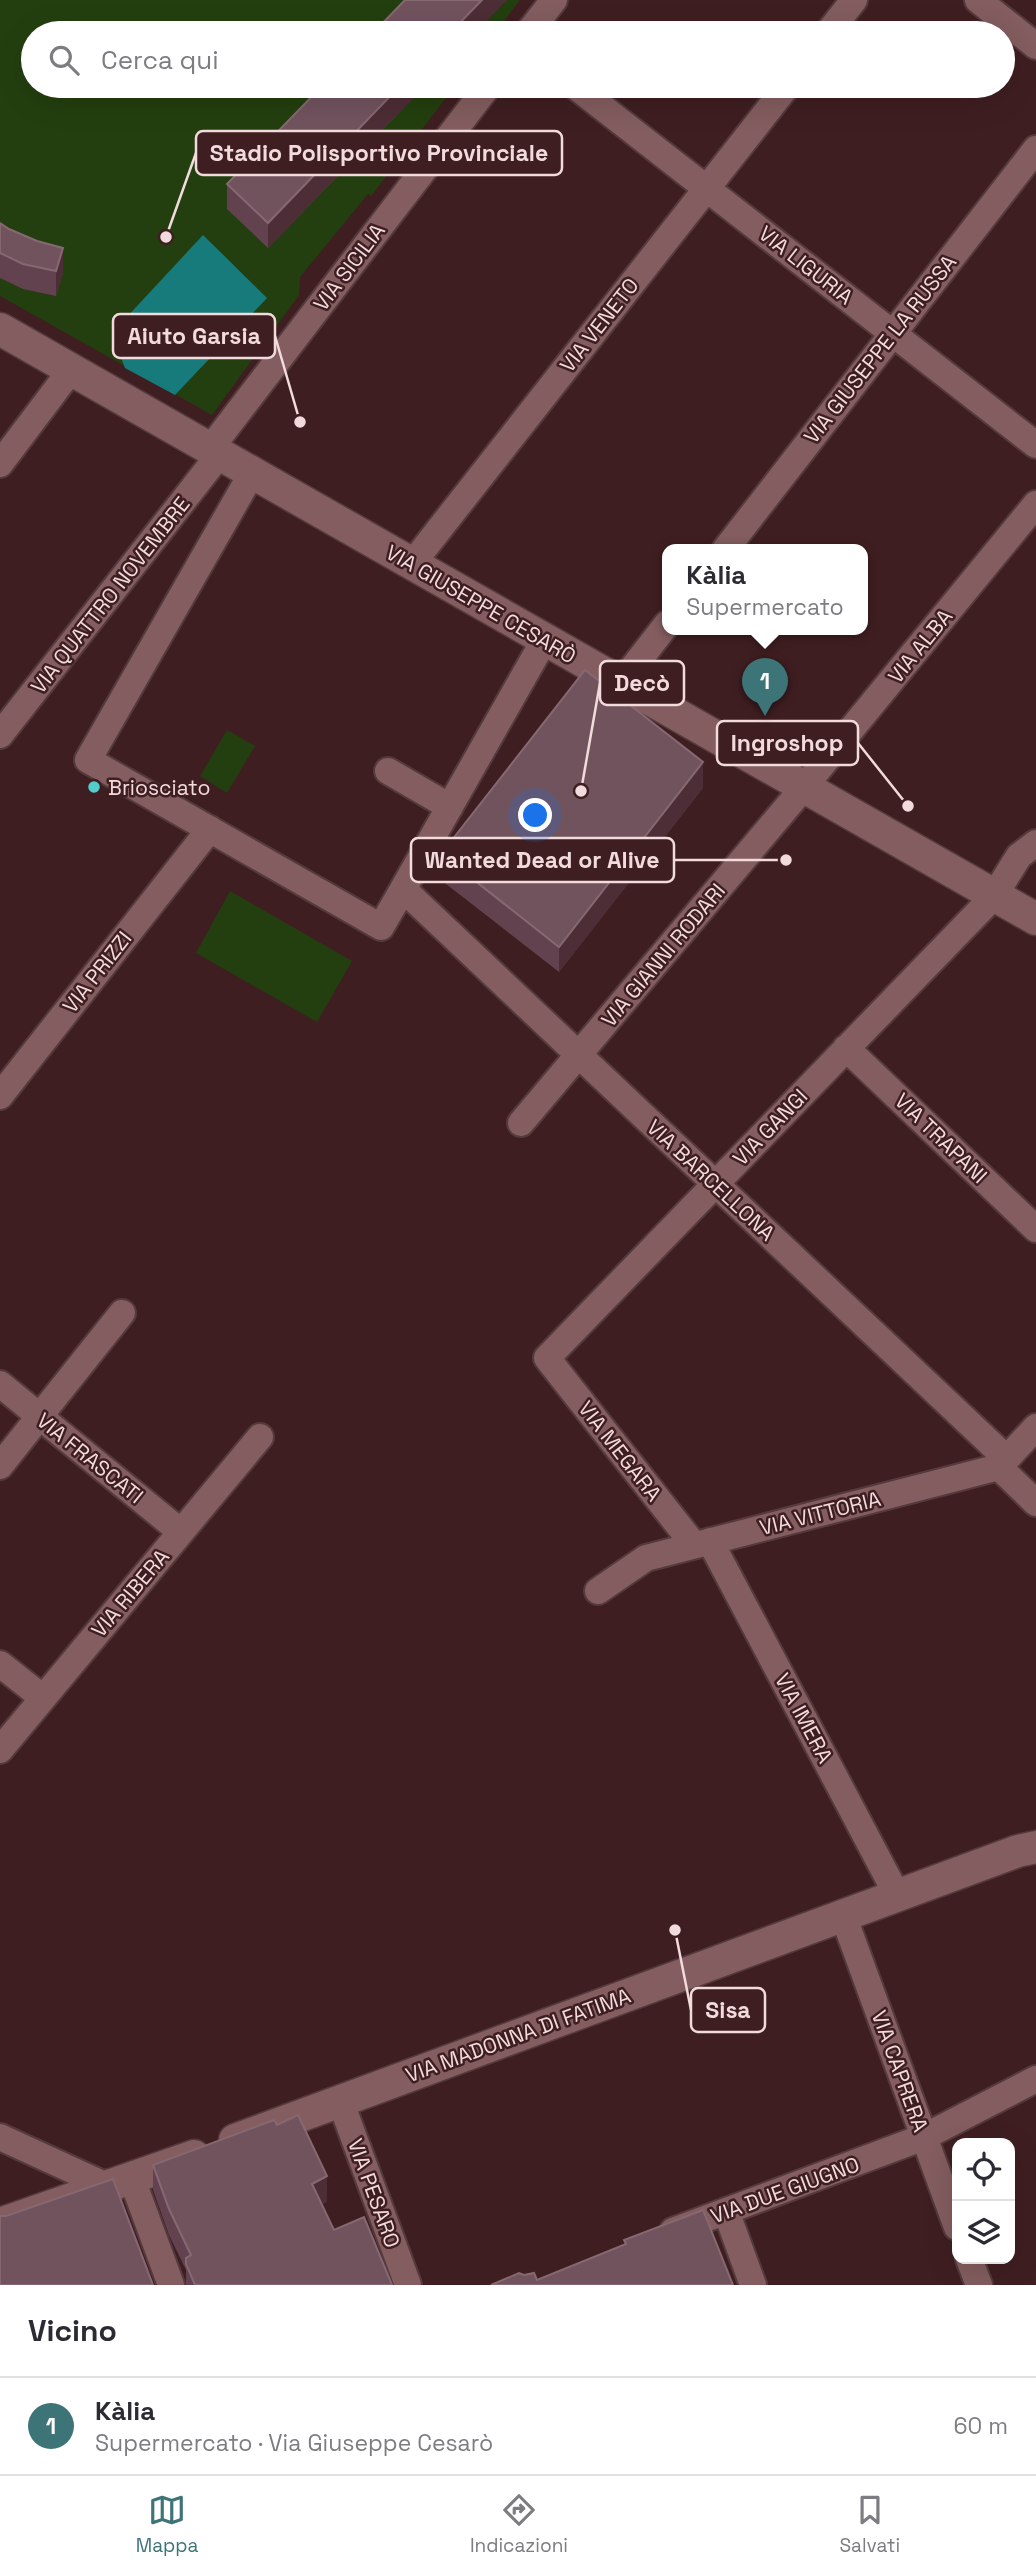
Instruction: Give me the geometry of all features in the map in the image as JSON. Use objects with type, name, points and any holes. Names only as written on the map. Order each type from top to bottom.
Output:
[{"type":"street","points":[[537,21],[554,0]]},
{"type":"street","points":[[837,21],[854,0]]},
{"type":"street","points":[[978,0],[1004,21]]},
{"type":"street","points":[[1015,29],[1036,46]]},
{"type":"street","name":"VIA SICILIA","points":[[214,452],[479,98]]},
{"type":"street","name":"VIA LIGURIA","points":[[591,98],[1036,445]]},
{"type":"street","name":"VIA VENETO","points":[[412,564],[778,98]]},
{"type":"street","name":"VIA GIUSEPPE LA RUSSA","points":[[729,544],[1036,149]]},
{"type":"street","name":"VIA GIUSEPPE CESARÒ","points":[[0,330],[1036,919]]},
{"type":"street","points":[[0,464],[71,370]]},
{"type":"street","name":"VIA QUATTRO NOVEMBRE","points":[[0,735],[214,452]]},
{"type":"street","points":[[251,472],[88,760],[132,785],[202,839],[381,928],[410,895],[450,807],[545,639]]},
{"type":"street","name":"VIA ALBA","points":[[804,787],[1036,504]]},
{"type":"street","points":[[621,683],[662,630]]},
{"type":"street","points":[[388,771],[450,807]]},
{"type":"street","name":"VIA GIANNI RODARI","points":[[521,1123],[804,787]]},
{"type":"street","name":"VIA PRIZZI","points":[[0,1096],[202,839]]},
{"type":"street","name":"VIA GANGI","points":[[547,1358],[994,896],[1019,856],[1036,843]]},
{"type":"street","name":"VIA BARCELLONA","points":[[410,895],[715,1183],[1003,1462],[1036,1503]]},
{"type":"street","name":"VIA TRAPANI","points":[[846,1048],[1036,1229]]},
{"type":"street","points":[[0,1466],[122,1313]]},
{"type":"street","name":"VIA MEGARA","points":[[547,1358],[702,1543]]},
{"type":"street","name":"VIA FRASCATI","points":[[0,1384],[181,1532]]},
{"type":"street","points":[[1003,1462],[1036,1427]]},
{"type":"street","name":"VIA RIBERA","points":[[0,1749],[260,1437]]},
{"type":"street","name":"VIA VITTORIA","points":[[598,1591],[646,1558],[1003,1462]]},
{"type":"street","name":"VIA IMERA","points":[[702,1543],[897,1895]]},
{"type":"street","points":[[0,1664],[43,1698]]},
{"type":"street","name":"VIA MADONNA DI FATIMA","points":[[0,2224],[120,2183],[897,1895],[1036,1847]]},
{"type":"street","name":"VIA CAPRERA","points":[[843,1916],[952,2213]]},
{"type":"street","name":"VIA DUE GIUGNO","points":[[651,2239],[925,2137],[1036,2079]]},
{"type":"street","name":"VIA PESARO","points":[[340,2100],[408,2285]]},
{"type":"street","points":[[0,2137],[120,2183],[171,2285]]},
{"type":"street","points":[[726,2211],[753,2285]]},
{"type":"street","points":[[971,2264],[979,2285]]},
{"type":"green space","points":[[0,0],[520,0],[504,21],[21,21],[21,98],[446,98],[371,196],[368,194],[300,277],[299,295],[212,415],[0,296]]},
{"type":"green space","points":[[227,730],[255,746],[227,793],[200,776]]},
{"type":"green space","points":[[230,891],[352,961],[317,1022],[196,953]]},
{"type":"water","points":[[203,235],[267,298],[175,395],[125,368],[112,333]]},
{"type":"building","points":[[405,0],[482,0],[462,21],[385,21]]},
{"type":"building","points":[[310,98],[388,98],[268,223],[227,184]]},
{"type":"building","points":[[0,223],[37,241],[63,248],[56,271],[23,264],[0,253]]},
{"type":"building","points":[[585,670],[703,762],[559,947],[441,854]]},
{"type":"building","points":[[298,2115],[327,2176],[312,2184],[334,2230],[364,2217],[392,2285],[195,2285],[186,2264],[186,2258],[191,2255],[169,2209],[153,2165],[274,2120],[277,2125]]},
{"type":"building","points":[[113,2179],[153,2285],[0,2285],[0,2216]]},
{"type":"building","points":[[703,2210],[733,2285],[491,2285],[519,2273],[534,2273],[537,2280],[626,2244],[624,2240]]},
{"type":"place","name":"Stadio Polisportivo Provinciale","points":[[166,237]]},
{"type":"place","name":"Aiuto Garsia","points":[[300,422]]},
{"type":"place","name":"Kàlia","points":[[765,716]]},
{"type":"place","name":"Briosciato","points":[[94,787]]},
{"type":"place","name":"Decò","points":[[581,791]]},
{"type":"place","name":"Ingroshop","points":[[908,806]]},
{"type":"place","name":"Wanted Dead or Alive","points":[[786,860]]},
{"type":"place","name":"Sisa","points":[[675,1930]]}]
